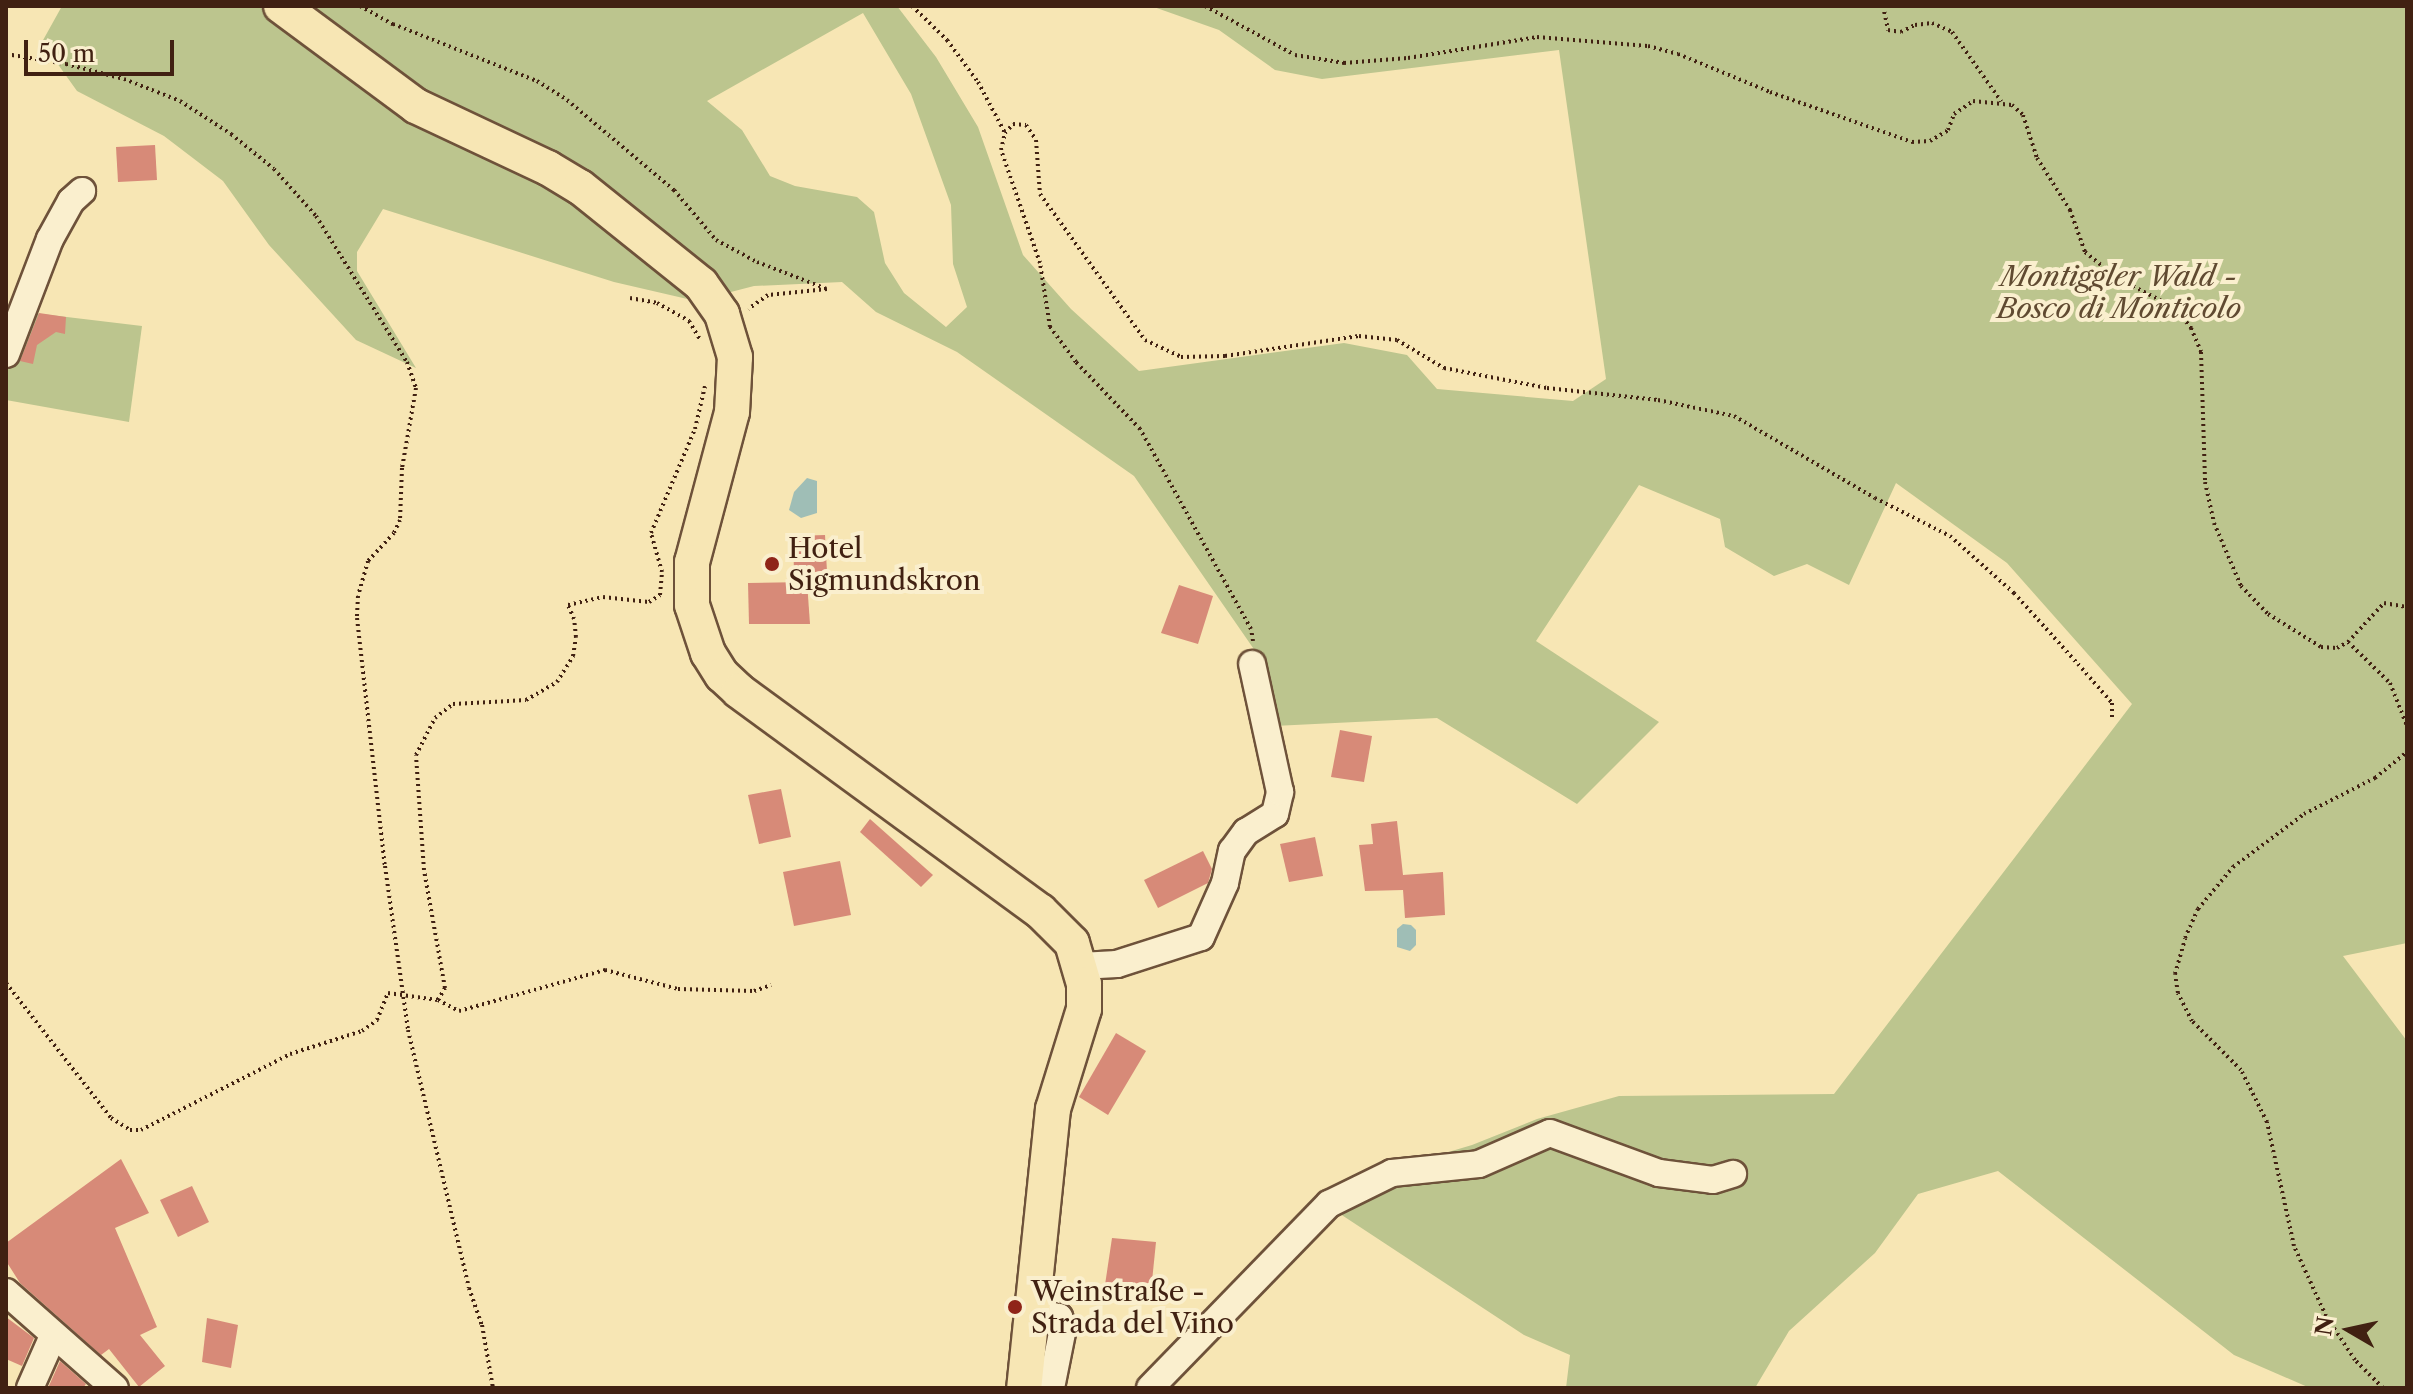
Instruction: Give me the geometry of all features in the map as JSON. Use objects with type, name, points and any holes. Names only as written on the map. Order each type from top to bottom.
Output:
[{"type":"main road","points":[[281,6],[416,106],[548,168],[580,187],[701,284],[722,314],[716,339],[735,357],[732,412],[701,522],[691,577],[692,605],[708,653],[739,691],[1040,911],[1072,943],[1080,966],[1084,1009],[1053,1109],[1024,1388]]},
{"type":"street","points":[[6,354],[50,239],[71,201],[82,191]]},
{"type":"street","points":[[1080,966],[1117,964],[1201,937],[1225,883],[1232,851],[1246,832],[1275,814],[1280,792],[1252,664]]},
{"type":"street","points":[[1150,1388],[1329,1204],[1392,1173],[1479,1164],[1550,1133],[1659,1173],[1713,1180],[1733,1174]]},
{"type":"street","points":[[6,1292],[115,1388]]},
{"type":"street","points":[[1032,1311],[1059,1317],[1063,1328],[1051,1388]]},
{"type":"street","points":[[30,1388],[53,1336]]},
{"type":"path","points":[[360,6],[393,24],[537,81],[567,100],[674,190],[716,240],[757,262],[827,289],[768,295],[716,339],[657,303],[630,298]]},
{"type":"path","points":[[912,6],[947,40],[978,82],[1005,133]]},
{"type":"path","points":[[1205,6],[1295,55],[1344,63],[1408,58],[1537,37],[1648,46],[1678,54],[1770,92],[1912,142],[1930,141],[1948,130],[1954,114],[1973,101],[2012,105],[2023,115],[2037,158],[2070,210],[2085,252],[2117,278],[2175,308],[2191,328],[2201,352],[2205,482],[2214,523],[2241,586],[2268,614],[2321,647],[2337,648],[2348,642],[2384,603],[2407,607]]},
{"type":"path","points":[[1883,6],[1888,30],[1901,32],[1915,25],[1932,23],[1952,32],[2001,102]]},
{"type":"path","points":[[6,54],[66,64],[124,79],[180,101],[231,134],[274,169],[316,216],[407,362],[416,388],[402,468],[400,520],[394,533],[368,561],[358,596],[357,618],[385,866],[408,1030],[469,1288],[482,1325],[493,1388]]},
{"type":"path","points":[[1252,664],[1251,629],[1140,429],[1076,362],[1050,327],[1040,263],[1001,150],[1005,133],[1013,124],[1026,125],[1036,140],[1040,194],[1145,340],[1181,357],[1239,354],[1359,336],[1397,340],[1444,368],[1547,388],[1658,400],[1734,416],[1875,498],[1950,536],[2014,593],[2067,652],[2112,703],[2112,719]]},
{"type":"path","points":[[438,1000],[445,988],[424,870],[416,755],[435,718],[453,704],[526,700],[557,682],[573,656],[576,637],[568,605],[603,597],[649,602],[660,595],[662,572],[651,533],[695,429],[705,385]]},
{"type":"path","points":[[2348,642],[2390,683],[2407,726]]},
{"type":"path","points":[[2383,1388],[2355,1360],[2326,1316],[2294,1246],[2267,1122],[2241,1070],[2192,1021],[2178,993],[2175,974],[2185,938],[2198,909],[2233,867],[2304,814],[2375,778],[2407,752]]},
{"type":"path","points":[[6,983],[111,1118],[130,1130],[141,1130],[290,1054],[362,1031],[377,1020],[388,993],[438,1000],[459,1011],[605,970],[678,989],[754,991],[771,985]]},
{"type":"green space","name":"Montiggler Wald - Bosco di Monticolo","points":[[62,6],[897,6],[936,57],[978,127],[1023,255],[1071,309],[1139,371],[1344,343],[1407,355],[1437,389],[1573,401],[1606,379],[1559,50],[1322,79],[1275,70],[1219,30],[1151,6],[2407,6],[2407,943],[2343,956],[2407,1041],[2407,1388],[2310,1388],[2234,1355],[1998,1171],[1918,1194],[1875,1253],[1789,1331],[1755,1388],[1566,1388],[1570,1355],[1524,1335],[1322,1202],[1398,1167],[1472,1145],[1537,1119],[1619,1096],[1834,1094],[2132,704],[2007,563],[1896,483],[1849,585],[1807,564],[1774,576],[1725,547],[1720,519],[1639,485],[1536,641],[1659,722],[1577,804],[1437,718],[1274,726],[1260,658],[1134,476],[957,352],[876,312],[842,282],[754,286],[696,301],[614,282],[383,209],[357,252],[357,271],[416,368],[356,340],[269,245],[223,181],[164,136],[77,91],[42,42]],"holes":[[[863,13],[911,94],[951,205],[953,264],[967,307],[946,327],[904,293],[885,263],[874,212],[857,197],[795,186],[770,176],[742,130],[707,101]]]},
{"type":"green space","points":[[25,312],[142,326],[129,422],[6,400],[6,375]]},
{"type":"water","points":[[807,478],[817,481],[817,513],[801,518],[789,510],[794,492]]},
{"type":"water","points":[[1403,924],[1411,925],[1416,930],[1416,945],[1410,951],[1397,947],[1397,929]]},
{"type":"building","points":[[155,145],[157,180],[118,182],[116,147]]},
{"type":"building","points":[[39,313],[66,317],[65,334],[56,332],[37,345],[33,364],[20,361]]},
{"type":"building","points":[[825,535],[827,572],[794,572],[793,536]]},
{"type":"building","points":[[807,582],[810,624],[749,624],[748,583]]},
{"type":"building","points":[[1179,585],[1213,596],[1198,644],[1161,633]]},
{"type":"building","points":[[1340,730],[1372,736],[1364,782],[1331,777]]},
{"type":"building","points":[[781,789],[791,837],[759,844],[748,795]]},
{"type":"building","points":[[870,819],[933,875],[921,887],[860,832]]},
{"type":"building","points":[[1397,821],[1403,875],[1443,872],[1445,915],[1405,918],[1403,890],[1365,891],[1359,845],[1373,844],[1371,824]]},
{"type":"building","points":[[1315,837],[1323,876],[1289,882],[1280,844]]},
{"type":"building","points":[[1203,851],[1212,869],[1208,883],[1158,908],[1144,880]]},
{"type":"building","points":[[840,861],[851,915],[794,926],[783,872]]},
{"type":"building","points":[[1116,1033],[1146,1051],[1108,1115],[1079,1097]]},
{"type":"building","points":[[121,1159],[149,1213],[115,1228],[157,1327],[140,1335],[165,1366],[139,1387],[109,1349],[101,1355],[20,1283],[6,1261],[6,1243]]},
{"type":"building","points":[[192,1186],[209,1222],[178,1237],[160,1200]]},
{"type":"building","points":[[1112,1238],[1156,1242],[1151,1291],[1105,1285]]},
{"type":"building","points":[[6,1317],[34,1338],[22,1366],[6,1359]]},
{"type":"building","points":[[207,1318],[238,1325],[231,1368],[202,1362]]},
{"type":"building","points":[[60,1361],[86,1384],[83,1388],[48,1388]]},
{"type":"place","name":"Hotel Sigmundskron","points":[[772,564]]},
{"type":"place","name":"Weinstraße - Strada del Vino","points":[[1015,1307]]}]
